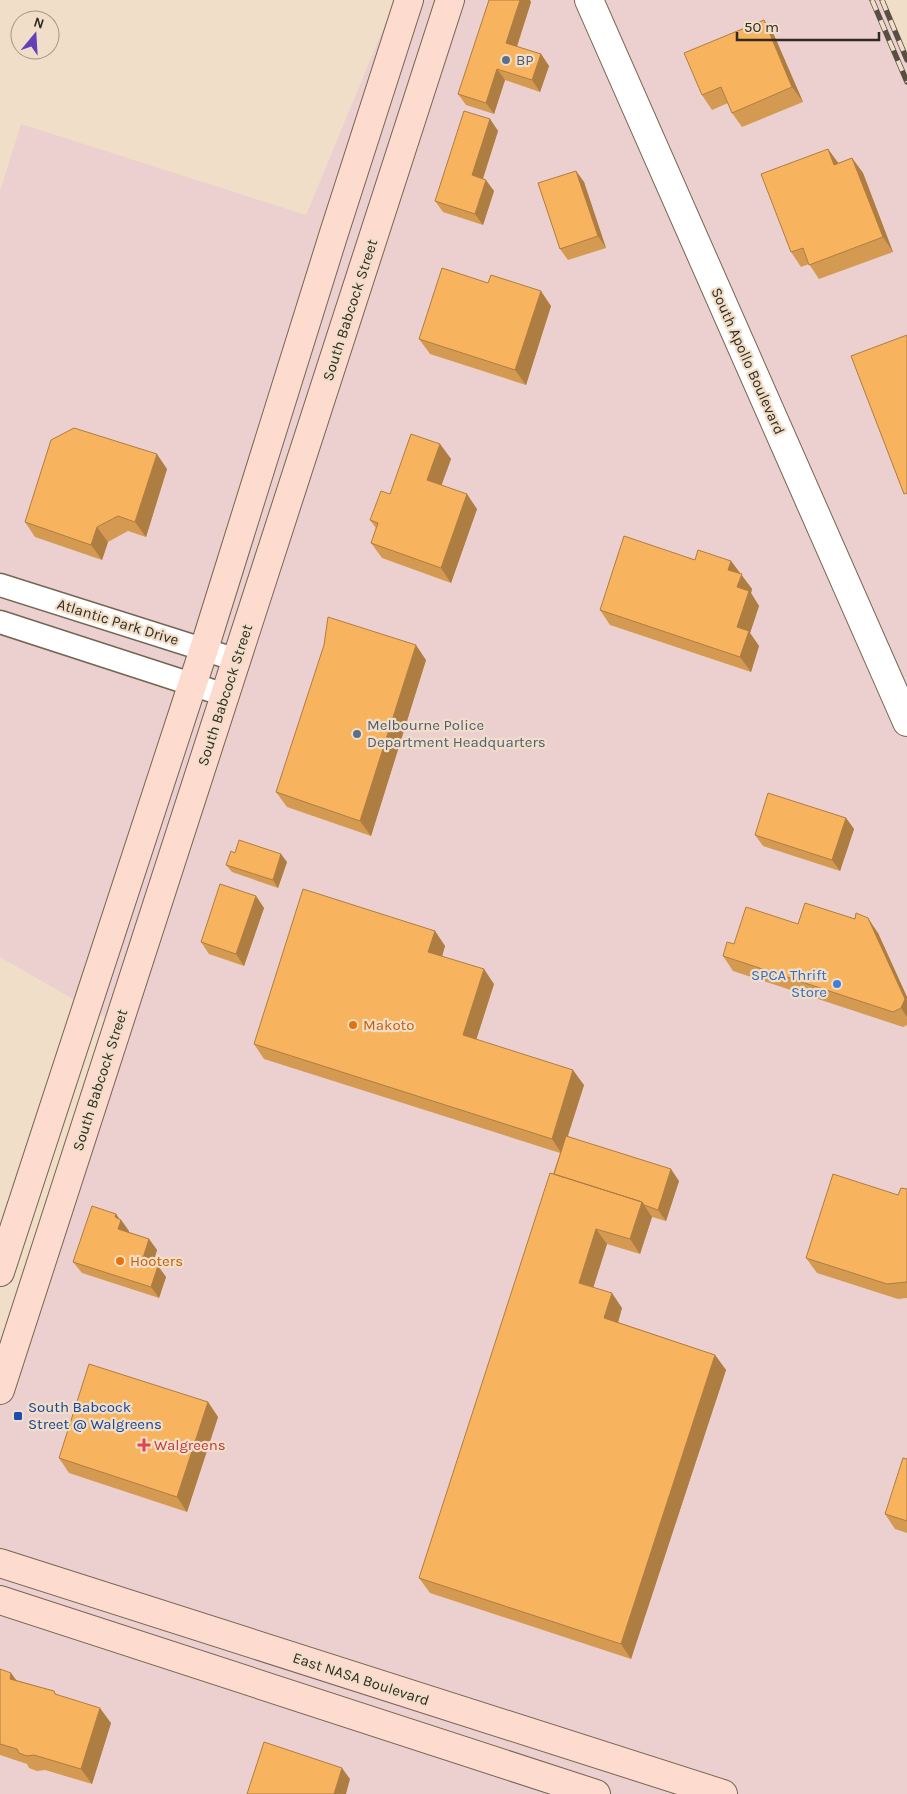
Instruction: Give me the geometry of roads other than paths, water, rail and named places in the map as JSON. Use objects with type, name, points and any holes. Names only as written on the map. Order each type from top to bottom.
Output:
[{"type":"main road","points":[[0,1272],[204,649],[409,0]]},
{"type":"main road","name":"South Babcock Street","points":[[0,1390],[450,0]]},
{"type":"main road","name":"East NASA Boulevard","points":[[0,1563],[723,1794]]},
{"type":"main road","points":[[0,1600],[596,1794]]},
{"type":"street","name":"South Apollo Boulevard","points":[[589,0],[907,722]]},
{"type":"street","name":"Atlantic Park Drive","points":[[0,585],[237,660]]},
{"type":"street","points":[[0,622],[225,695]]},
{"type":"railway","points":[[872,0],[907,82]]},
{"type":"railway","points":[[882,0],[907,60]]},
{"type":"place","name":"BP","points":[[506,60]]},
{"type":"place","name":"Melbourne Police Department Headquarters","points":[[357,734]]},
{"type":"place","name":"SPCA Thrift Store","points":[[837,984]]},
{"type":"place","name":"Makoto","points":[[353,1025]]},
{"type":"place","name":"Hooters","points":[[120,1261]]},
{"type":"place","name":"South Babcock Street @ Walgreens","points":[[18,1416]]},
{"type":"place","name":"Walgreens","points":[[144,1445]]}]
